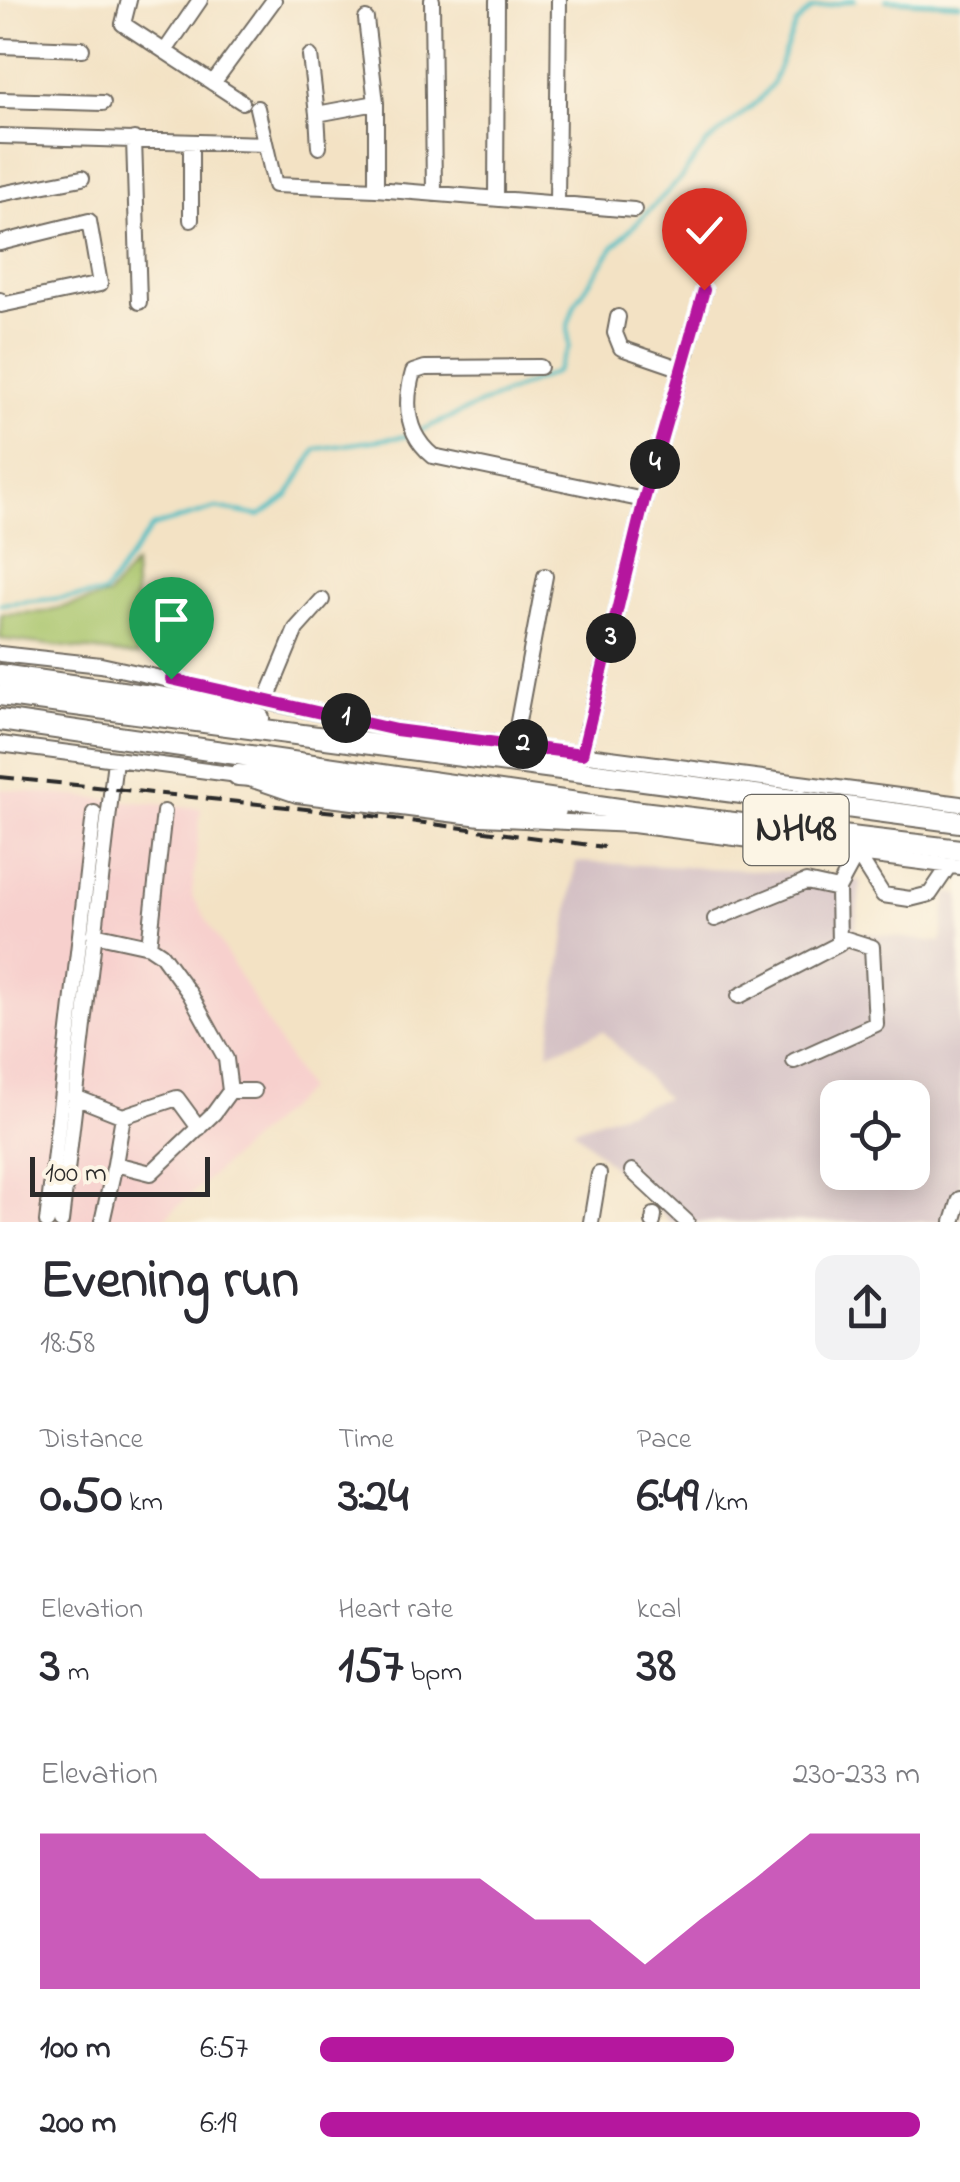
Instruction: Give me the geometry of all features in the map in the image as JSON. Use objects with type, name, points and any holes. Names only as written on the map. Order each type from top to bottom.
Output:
[{"type":"highway","points":[[0,675],[193,702],[318,737]]},
{"type":"highway","name":"NH48","points":[[0,694],[639,783],[960,822]]},
{"type":"highway","name":"NH48","points":[[0,720],[956,861]]},
{"type":"highway","points":[[238,775],[300,779],[500,810],[633,811]]},
{"type":"street","points":[[120,0],[129,0],[122,24],[242,102]]},
{"type":"street","points":[[164,51],[200,0]]},
{"type":"street","points":[[212,83],[274,0]]},
{"type":"street","points":[[432,0],[434,194]]},
{"type":"street","points":[[496,0],[496,199]]},
{"type":"street","points":[[558,0],[558,204]]},
{"type":"street","points":[[366,19],[376,103],[376,188]]},
{"type":"street","points":[[0,46],[82,49]]},
{"type":"street","points":[[310,56],[319,146]]},
{"type":"street","points":[[0,100],[103,103]]},
{"type":"street","points":[[317,114],[376,103]]},
{"type":"street","points":[[257,108],[275,186],[376,188],[634,210]]},
{"type":"street","points":[[0,136],[265,144]]},
{"type":"street","points":[[134,140],[138,302]]},
{"type":"street","points":[[191,142],[191,220]]},
{"type":"street","points":[[0,194],[82,178]]},
{"type":"street","points":[[0,244],[88,221],[100,284],[1,304],[0,300]]},
{"type":"street","points":[[582,754],[644,500],[704,290]]},
{"type":"street","points":[[618,318],[615,332],[621,348],[682,369]]},
{"type":"street","points":[[540,367],[424,368],[412,372],[405,405],[434,456],[644,500]]},
{"type":"street","points":[[514,743],[545,576]]},
{"type":"street","points":[[267,698],[296,630],[322,600]]},
{"type":"street","points":[[0,654],[101,665],[267,698],[396,730],[960,804]]},
{"type":"street","points":[[0,744],[238,775],[297,795],[463,816],[633,824],[857,854],[956,861]]},
{"type":"street","points":[[60,1222],[115,760]]},
{"type":"street","points":[[149,946],[164,812]]},
{"type":"street","points":[[48,1222],[94,813]]},
{"type":"street","points":[[857,854],[883,895],[910,899],[930,894],[956,861]]},
{"type":"street","points":[[738,996],[838,945],[838,889],[857,854]]},
{"type":"street","points":[[715,919],[806,882],[838,889]]},
{"type":"street","points":[[94,934],[149,946],[160,954],[190,994],[226,1059],[230,1091],[199,1128],[151,1173],[115,1164]]},
{"type":"street","points":[[794,1061],[876,1024],[872,947],[840,937]]},
{"type":"street","points":[[230,1091],[254,1091]]},
{"type":"street","points":[[75,1097],[123,1116],[177,1098],[199,1128]]},
{"type":"street","points":[[102,1222],[123,1116]]},
{"type":"street","points":[[632,1171],[687,1222]]},
{"type":"street","points":[[591,1222],[599,1174]]},
{"type":"street","points":[[956,1220],[960,1199]]},
{"type":"shaded area","points":[[0,789],[201,808],[192,895],[307,1090],[160,1222],[0,1222]]},
{"type":"shaded area","points":[[576,862],[797,872],[861,881],[855,932],[941,942],[947,893],[960,895],[960,1222],[671,1222],[573,1129],[666,1098],[603,1031],[548,1053]]},
{"type":"green space","points":[[134,565],[138,656],[0,639],[1,614],[42,612],[108,596]]},
{"type":"waterway","points":[[0,604],[104,594],[152,527],[217,508],[260,516],[288,496],[316,449],[407,436],[556,372],[569,347],[568,325],[575,304],[614,246],[680,179],[706,144],[758,101],[772,84],[796,24],[811,9],[855,0]]},
{"type":"waterway","points":[[886,0],[960,4]]},
{"type":"railway","points":[[0,777],[373,816],[604,847]]},
{"type":"route","points":[[171,679],[396,730],[582,754],[644,500],[704,290]]}]
